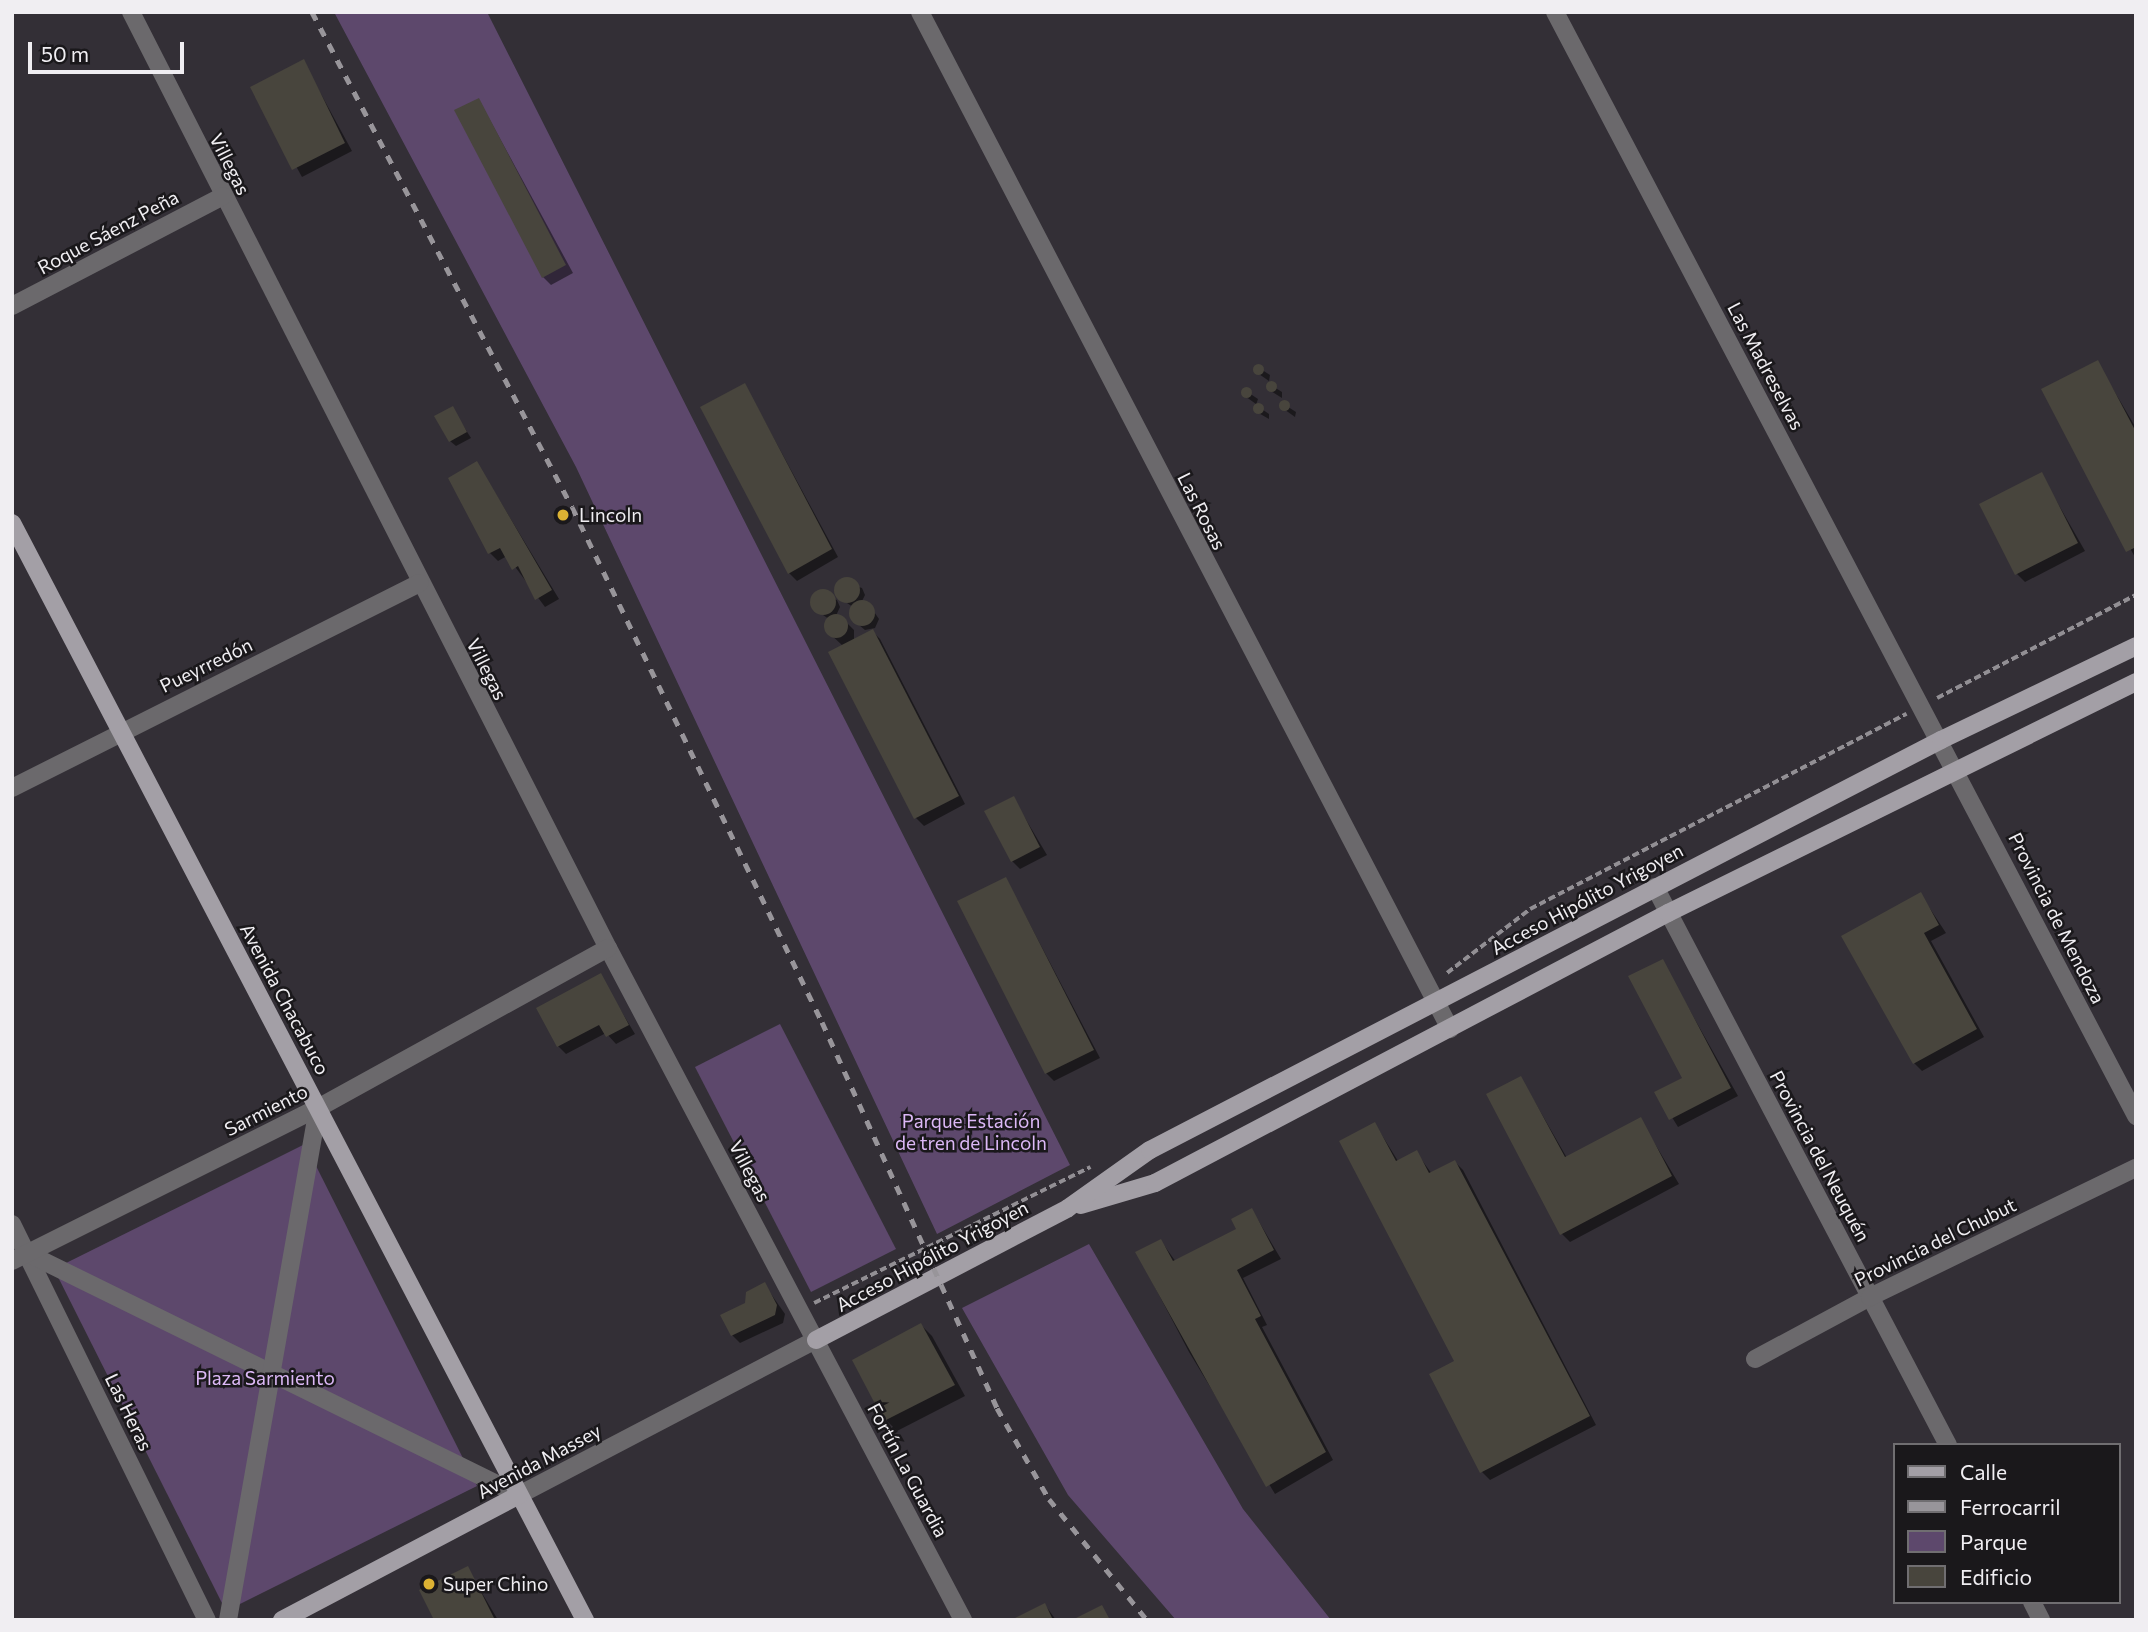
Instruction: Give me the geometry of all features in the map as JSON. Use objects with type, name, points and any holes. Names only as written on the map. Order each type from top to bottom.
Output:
[{"type":"main road","name":"Avenida Chacabuco","points":[[12,523],[586,1620]]},
{"type":"main road","name":"Acceso Hipólito Yrigoyen","points":[[816,1340],[1068,1208],[1150,1150],[1430,995],[1655,887],[1941,740],[2136,646]]},
{"type":"main road","name":"Acceso Hipólito Yrigoyen","points":[[1068,1208],[1155,1183],[1668,914],[2136,682]]},
{"type":"main road","name":"Avenida Massey","points":[[282,1620],[519,1495]]},
{"type":"street","name":"Villegas","points":[[131,12],[419,583],[816,1340]]},
{"type":"street","name":"Las Rosas","points":[[920,12],[1430,995],[1450,1028]]},
{"type":"street","name":"Las Madreselvas","points":[[1555,12],[1941,740]]},
{"type":"street","name":"Roque Sáenz Peña","points":[[12,306],[223,196]]},
{"type":"street","name":"Pueyrredón","points":[[12,788],[419,583]]},
{"type":"street","name":"Provincia de Mendoza","points":[[1941,740],[2136,1116]]},
{"type":"street","name":"Provincia del Neuquén","points":[[1655,887],[1947,1443]]},
{"type":"street","name":"Sarmiento","points":[[20,1257],[318,1108],[608,947]]},
{"type":"street","points":[[228,1620],[318,1108]]},
{"type":"street","name":"Provincia del Chubut","points":[[1755,1359],[1870,1297],[2136,1168]]},
{"type":"street","name":"Las Heras","points":[[12,1224],[20,1257],[207,1620]]},
{"type":"street","points":[[20,1257],[519,1495]]},
{"type":"street","name":"Avenida Massey","points":[[519,1495],[816,1340]]},
{"type":"street","name":"Fortín La Guardia","points":[[816,1340],[963,1620]]},
{"type":"street","points":[[2033,1604],[2041,1620]]},
{"type":"path","points":[[1430,995],[1530,909],[2136,595]]},
{"type":"path","points":[[800,1310],[1100,1162]]},
{"type":"green space","name":"Parque Estación de tren de Lincoln","points":[[334,12],[487,12],[1070,1165],[937,1234],[576,467]]},
{"type":"green space","points":[[780,1024],[896,1249],[811,1292],[695,1067]]},
{"type":"green space","name":"Plaza Sarmiento","points":[[305,1144],[477,1486],[226,1611],[54,1269]]},
{"type":"green space","points":[[1089,1244],[1243,1509],[1331,1620],[1176,1620],[1068,1495],[962,1308]]},
{"type":"building","points":[[304,59],[345,143],[292,170],[250,87]]},
{"type":"building","points":[[479,98],[566,265],[542,278],[454,110]]},
{"type":"building","points":[[2098,360],[2136,432],[2136,547],[2126,552],[2041,389]]},
{"type":"building","points":[[1258,363],[1264,369],[1258,375],[1252,369]]},
{"type":"building","points":[[1271,380],[1277,386],[1271,392],[1265,386]]},
{"type":"building","points":[[745,383],[832,549],[788,574],[700,407]]},
{"type":"building","points":[[1246,386],[1252,392],[1246,398],[1240,392]]},
{"type":"building","points":[[1284,399],[1290,405],[1284,411],[1278,405]]},
{"type":"building","points":[[1258,402],[1264,408],[1258,414],[1252,408]]},
{"type":"building","points":[[453,406],[467,432],[449,442],[434,416]]},
{"type":"building","points":[[477,461],[552,590],[535,600],[518,566],[512,570],[500,548],[488,554],[448,478]]},
{"type":"building","points":[[2042,472],[2078,543],[2015,575],[1979,504]]},
{"type":"building","points":[[847,577],[856,581],[860,590],[856,599],[847,603],[838,599],[834,590],[838,581]]},
{"type":"building","points":[[823,589],[832,593],[836,602],[832,611],[823,615],[814,611],[810,602],[814,593]]},
{"type":"building","points":[[862,600],[871,604],[875,613],[871,622],[862,626],[853,622],[849,613],[853,604]]},
{"type":"building","points":[[836,614],[847,621],[848,626],[841,637],[836,638],[825,631],[824,626],[831,615]]},
{"type":"building","points":[[873,629],[959,796],[914,819],[828,652]]},
{"type":"building","points":[[1014,796],[1040,847],[1011,862],[984,811]]},
{"type":"building","points":[[1006,877],[1094,1050],[1045,1074],[957,901]]},
{"type":"building","points":[[1921,892],[1939,925],[1924,933],[1977,1029],[1913,1064],[1841,936]]},
{"type":"building","points":[[1663,959],[1731,1088],[1669,1120],[1654,1092],[1682,1078],[1628,976]]},
{"type":"building","points":[[601,973],[629,1025],[606,1037],[599,1025],[557,1047],[536,1008]]},
{"type":"building","points":[[1521,1076],[1565,1157],[1641,1117],[1672,1176],[1560,1235],[1486,1094]]},
{"type":"building","points":[[1375,1122],[1396,1161],[1417,1150],[1429,1173],[1455,1160],[1590,1416],[1480,1473],[1429,1374],[1454,1361],[1339,1141]]},
{"type":"building","points":[[1252,1208],[1274,1250],[1237,1270],[1261,1316],[1255,1319],[1326,1452],[1266,1487],[1135,1252],[1161,1239],[1173,1261],[1236,1229],[1231,1219]]},
{"type":"building","points":[[765,1282],[777,1305],[775,1315],[731,1336],[720,1315],[745,1303],[746,1292]]},
{"type":"building","points":[[921,1323],[955,1385],[884,1421],[852,1360]]},
{"type":"building","points":[[468,1566],[495,1620],[434,1620],[419,1590]]},
{"type":"building","points":[[1045,1603],[1053,1620],[1011,1620]]},
{"type":"building","points":[[1102,1605],[1110,1620],[1072,1620]]},
{"type":"railway","points":[[312,12],[572,507],[822,1022],[997,1408],[1049,1499],[1147,1620]]},
{"type":"place","name":"Lincoln","points":[[563,515]]},
{"type":"place","name":"Super Chino","points":[[429,1584]]}]
